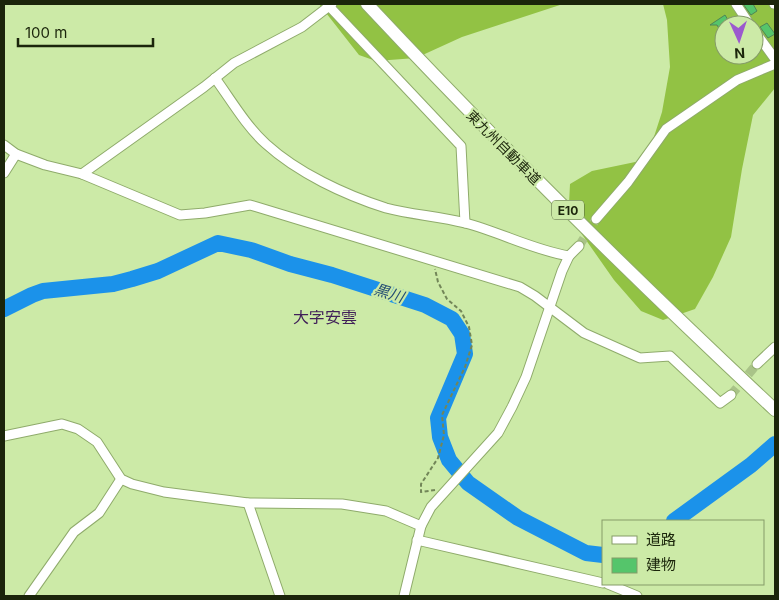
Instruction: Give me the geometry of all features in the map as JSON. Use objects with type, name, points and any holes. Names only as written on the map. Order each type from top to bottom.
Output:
[{"type":"highway","name":"東九州自動車道","points":[[367,4],[434,76],[542,185],[657,299],[775,410]]},
{"type":"street","points":[[736,4],[743,15]]},
{"type":"street","points":[[82,174],[234,63],[302,27],[329,5],[461,146],[465,223]]},
{"type":"street","points":[[764,44],[775,59]]},
{"type":"street","points":[[596,219],[628,182],[666,129],[737,80],[775,64]]},
{"type":"street","points":[[215,78],[250,126],[266,144],[292,163],[324,182],[352,196],[388,208],[465,223],[553,254],[570,256]]},
{"type":"street","points":[[4,145],[16,154],[45,165],[82,174],[180,215],[205,214],[250,205],[257,206],[520,287],[550,306],[584,333],[640,358],[670,356],[720,403],[731,394]]},
{"type":"street","points":[[4,173],[16,154]]},
{"type":"street","points":[[404,596],[421,526],[432,507],[446,489],[498,433],[526,377],[562,271],[570,256],[579,246]]},
{"type":"street","points":[[757,364],[775,347]]},
{"type":"street","points":[[4,436],[62,424],[78,429],[97,442],[120,479],[132,484],[164,492],[248,503],[342,504],[386,511],[421,526]]},
{"type":"street","points":[[29,596],[74,532],[99,513],[120,479]]},
{"type":"street","points":[[248,503],[280,596]]},
{"type":"street","points":[[417,540],[602,582]]},
{"type":"street","points":[[610,585],[636,596]]},
{"type":"path","points":[[434,262],[438,282],[447,299],[462,311],[469,327],[472,345],[465,366],[442,415],[444,434],[438,458],[421,484],[421,492],[446,489]]},
{"type":"green space","points":[[319,4],[563,4],[462,37],[416,58],[376,61],[359,55]]},
{"type":"green space","points":[[663,4],[775,4],[775,88],[753,115],[731,237],[713,277],[695,309],[663,320],[641,311],[614,280],[581,233],[569,204],[570,184],[592,171],[640,161],[651,146],[662,112],[670,67],[667,20]]},
{"type":"building","points":[[743,4],[753,4],[757,11],[751,15]]},
{"type":"building","points":[[767,23],[775,34],[768,38],[764,32],[764,25]]},
{"type":"waterway","name":"黒川","points":[[4,309],[43,291],[113,284],[158,271],[218,243],[251,250],[290,264],[332,275],[425,305],[452,319],[462,334],[465,354],[438,418],[440,437],[449,460],[468,483],[518,518],[586,553],[602,555]]},
{"type":"waterway","name":"黒川","points":[[675,520],[751,465],[775,444]]},
{"type":"tunnel","points":[[579,246],[596,219]]},
{"type":"tunnel","points":[[731,395],[757,364]]},
{"type":"district","name":"大字安雲","points":[[325,317]]}]
